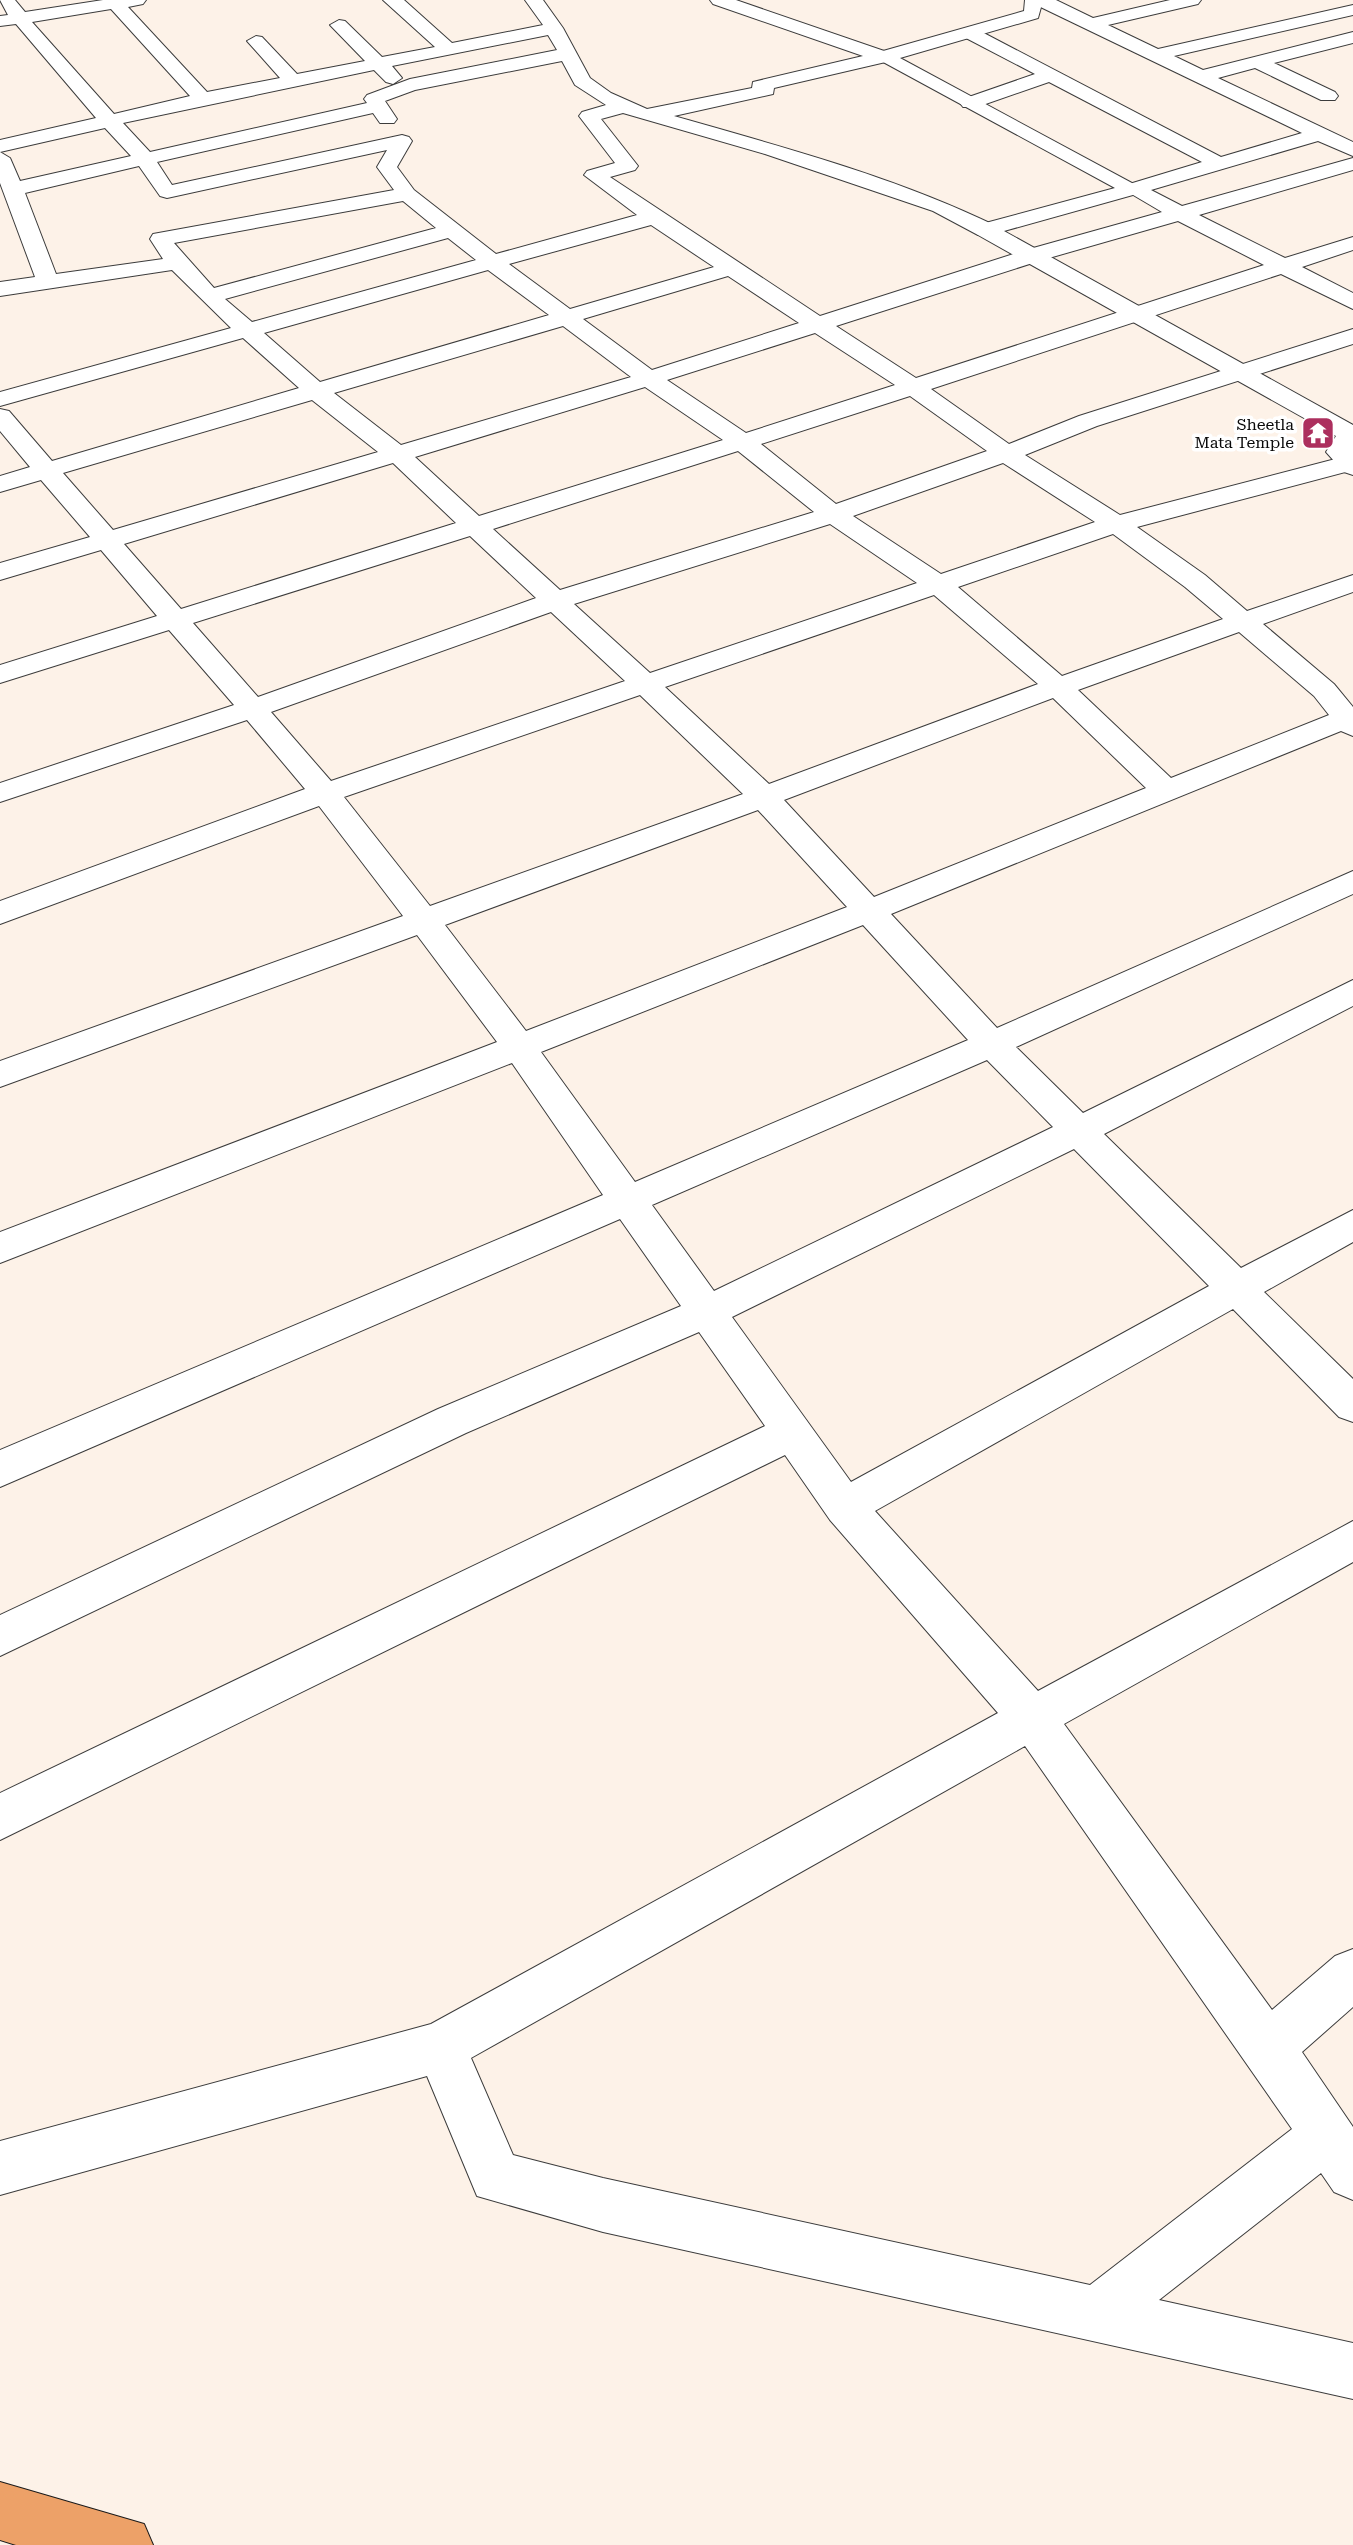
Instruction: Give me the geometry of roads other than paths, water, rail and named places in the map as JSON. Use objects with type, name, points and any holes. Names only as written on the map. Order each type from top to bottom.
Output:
[{"type":"main road","points":[[0,2511],[123,2545]]},
{"type":"street","points":[[6,0],[55,62],[144,158],[167,191],[402,141]]},
{"type":"street","points":[[0,22],[137,0]]},
{"type":"street","points":[[392,0],[410,12],[448,49]]},
{"type":"street","points":[[534,0],[554,28],[582,81],[604,97],[652,116],[772,149],[940,207],[1244,372],[1351,451]]},
{"type":"street","points":[[719,0],[883,57],[1353,302]]},
{"type":"street","points":[[1091,23],[1192,0]]},
{"type":"street","points":[[1305,0],[1334,14]]},
{"type":"street","points":[[652,116],[766,90],[760,86],[972,34],[1032,14],[1045,1],[1353,150]]},
{"type":"street","points":[[113,2],[204,99]]},
{"type":"street","points":[[1156,55],[1353,10]]},
{"type":"street","points":[[339,25],[401,88]]},
{"type":"street","points":[[0,146],[204,99],[295,83],[554,28]]},
{"type":"street","points":[[972,34],[1220,164]]},
{"type":"street","points":[[1199,77],[1350,39]]},
{"type":"street","points":[[256,41],[295,83]]},
{"type":"street","points":[[402,141],[374,99],[401,88],[567,54]]},
{"type":"street","points":[[1257,62],[1328,96]]},
{"type":"street","points":[[970,103],[1051,75]]},
{"type":"street","points":[[13,189],[379,106]]},
{"type":"street","points":[[0,1248],[869,911],[1166,790],[1351,721],[1324,690],[1195,581],[1116,524],[1007,453],[914,387],[730,269],[594,175],[628,166],[589,116],[625,106]]},
{"type":"street","points":[[986,230],[1320,134]]},
{"type":"street","points":[[402,141],[387,167],[407,194],[493,263],[649,379],[742,442],[833,514],[939,585],[1058,687],[1166,790]]},
{"type":"street","points":[[0,158],[48,282]]},
{"type":"street","points":[[0,572],[649,379],[814,324],[1034,256],[1353,164]]},
{"type":"street","points":[[407,194],[161,239],[178,263],[209,296],[315,390],[398,454],[554,601],[648,684],[764,797],[992,1044],[1353,1405]]},
{"type":"street","points":[[291,215],[337,261]]},
{"type":"street","points":[[0,399],[654,217]]},
{"type":"street","points":[[209,296],[453,229]]},
{"type":"street","points":[[0,674],[742,442],[1353,243]]},
{"type":"street","points":[[0,289],[178,263]]},
{"type":"street","points":[[0,484],[730,269]]},
{"type":"street","points":[[0,793],[252,709],[554,601],[833,514],[1007,453],[1088,421],[1353,336]]},
{"type":"street","points":[[6,433],[45,471],[325,793],[422,918],[519,1047],[845,1507],[1032,1718],[1268,2047],[1340,2154],[1097,2314]]},
{"type":"street","points":[[0,913],[325,793],[1116,524],[1351,451]]},
{"type":"street","points":[[0,1074],[69,1051],[422,918],[764,797],[1058,687],[1353,583]]},
{"type":"street","points":[[0,1469],[992,1044],[1353,881]]},
{"type":"street","points":[[0,1636],[452,1421],[708,1312],[1079,1131],[1353,992]]},
{"type":"street","points":[[845,1507],[1353,1224]]},
{"type":"street","points":[[0,1817],[792,1432]]},
{"type":"street","points":[[0,2168],[439,2047],[1353,1541]]},
{"type":"street","points":[[1268,2047],[1353,1974]]},
{"type":"street","points":[[439,2047],[496,2177],[603,2205],[1353,2371]]},
{"type":"place","name":"Sheetla Mata Temple","points":[[1318,433]]}]
